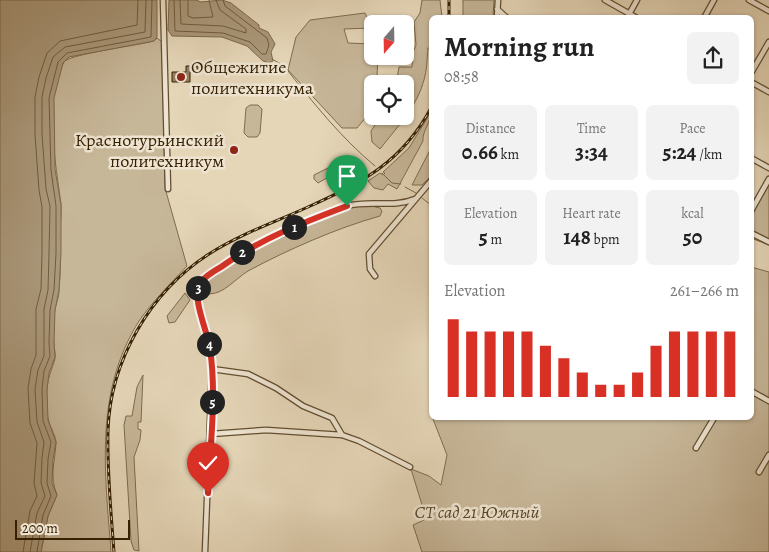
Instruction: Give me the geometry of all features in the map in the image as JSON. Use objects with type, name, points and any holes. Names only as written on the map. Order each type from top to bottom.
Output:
[{"type":"street","points":[[163,0],[168,190]]},
{"type":"street","points":[[496,15],[498,0]]},
{"type":"street","points":[[605,0],[628,15],[637,0]]},
{"type":"street","points":[[706,15],[714,0]]},
{"type":"street","points":[[749,0],[769,11]]},
{"type":"street","points":[[497,9],[504,15]]},
{"type":"street","points":[[754,68],[769,42]]},
{"type":"street","points":[[754,84],[769,92]]},
{"type":"street","points":[[754,160],[769,168]]},
{"type":"street","points":[[754,206],[769,179]]},
{"type":"street","points":[[375,276],[370,269],[369,254],[429,183]]},
{"type":"street","points":[[205,552],[212,369],[210,347],[198,299],[198,289],[201,282],[258,242],[347,206],[361,203],[398,204],[415,200]]},
{"type":"street","points":[[754,234],[769,242]]},
{"type":"street","points":[[212,369],[248,374],[276,388],[303,406],[332,418],[342,435]]},
{"type":"street","points":[[754,393],[769,402]]},
{"type":"street","points":[[696,448],[713,420]]},
{"type":"street","points":[[210,434],[266,430],[342,435],[359,441],[410,467]]},
{"type":"street","points":[[759,472],[769,454]]},
{"type":"green space","points":[[422,0],[440,0],[442,15],[429,15],[429,48],[425,76],[414,104],[414,75],[398,75],[399,67],[412,67],[414,65],[414,50],[416,45],[414,22],[420,13]]},
{"type":"green space","points":[[463,0],[494,0],[493,15],[463,15]]},
{"type":"green space","points":[[365,13],[366,15],[364,15],[364,28],[344,29],[348,43],[364,44],[364,65],[378,65],[377,75],[364,75],[364,120],[357,128],[342,128],[288,70],[296,37],[310,20]]},
{"type":"green space","points":[[157,38],[162,42],[165,188],[187,266],[139,321],[125,348],[115,376],[109,405],[105,463],[111,552],[41,552],[48,516],[57,495],[53,481],[56,440],[48,418],[46,400],[48,380],[55,357],[53,335],[60,276],[61,207],[54,151],[54,93],[64,62],[69,59],[154,41]]},
{"type":"green space","points":[[250,105],[258,105],[262,109],[260,133],[257,137],[248,137],[244,133],[246,108]]},
{"type":"green space","points":[[429,115],[429,122],[423,141],[397,189],[388,184],[383,190],[374,188],[368,181],[380,173],[383,175],[385,173],[383,172],[409,148]]},
{"type":"green space","points":[[375,125],[399,125],[380,149],[372,142],[371,131]]},
{"type":"green space","points":[[429,152],[429,178],[422,185],[412,185]]},
{"type":"green space","points":[[336,164],[341,168],[339,171],[318,183],[314,179],[314,175]]},
{"type":"green space","points":[[769,182],[769,245],[754,239],[754,209]]},
{"type":"green space","points":[[367,205],[380,208],[382,211],[380,216],[330,233],[279,255],[248,271],[220,292],[209,294],[207,289],[209,279],[242,255],[352,207]]},
{"type":"green space","name":"СТ сад 21 Южный","points":[[754,268],[769,272],[769,552],[422,552],[413,525],[424,520],[423,508],[411,469],[429,476],[441,485],[447,455],[433,420],[754,420]]},
{"type":"green space","points":[[185,293],[190,300],[175,322],[169,323],[167,316]]},
{"type":"green space","points":[[143,375],[141,422],[138,422],[138,429],[141,430],[140,440],[134,457],[139,551],[134,550],[131,541],[124,425],[126,416],[132,416],[137,387]]},
{"type":"water","points":[[0,0],[157,0],[157,37],[154,41],[69,57],[63,63],[54,98],[55,169],[61,205],[61,253],[59,290],[55,310],[55,357],[49,373],[47,389],[48,420],[56,442],[52,483],[57,495],[48,516],[41,552],[0,552]]},
{"type":"water","points":[[169,0],[196,0],[201,2],[222,0],[231,3],[259,25],[259,28],[268,32],[275,44],[271,52],[273,61],[269,63],[263,61],[247,46],[222,37],[172,36],[168,30]]},
{"type":"building","name":"Общежитие политехникума","points":[[186,66],[198,66],[198,72],[190,72],[190,82],[172,82],[172,72],[186,72]]},
{"type":"waterway","points":[[272,59],[284,66],[338,131],[375,166]]},
{"type":"waterway","points":[[382,173],[392,183],[401,184]]},
{"type":"waterway","points":[[405,187],[416,193]]},
{"type":"waterway","points":[[422,198],[429,203]]},
{"type":"railway","points":[[449,0],[449,15]]},
{"type":"railway","points":[[114,552],[108,462],[110,405],[116,379],[125,354],[137,330],[152,308],[169,288],[209,254],[245,234],[346,189],[379,169],[407,143],[420,127],[429,111]]},
{"type":"place","name":"Общежитие политехникума","points":[[181,77]]},
{"type":"place","name":"Краснотурьинский политехникум","points":[[234,150]]},
{"type":"route","points":[[208,493],[212,369],[210,347],[198,299],[198,289],[201,282],[258,242],[347,206]]}]
